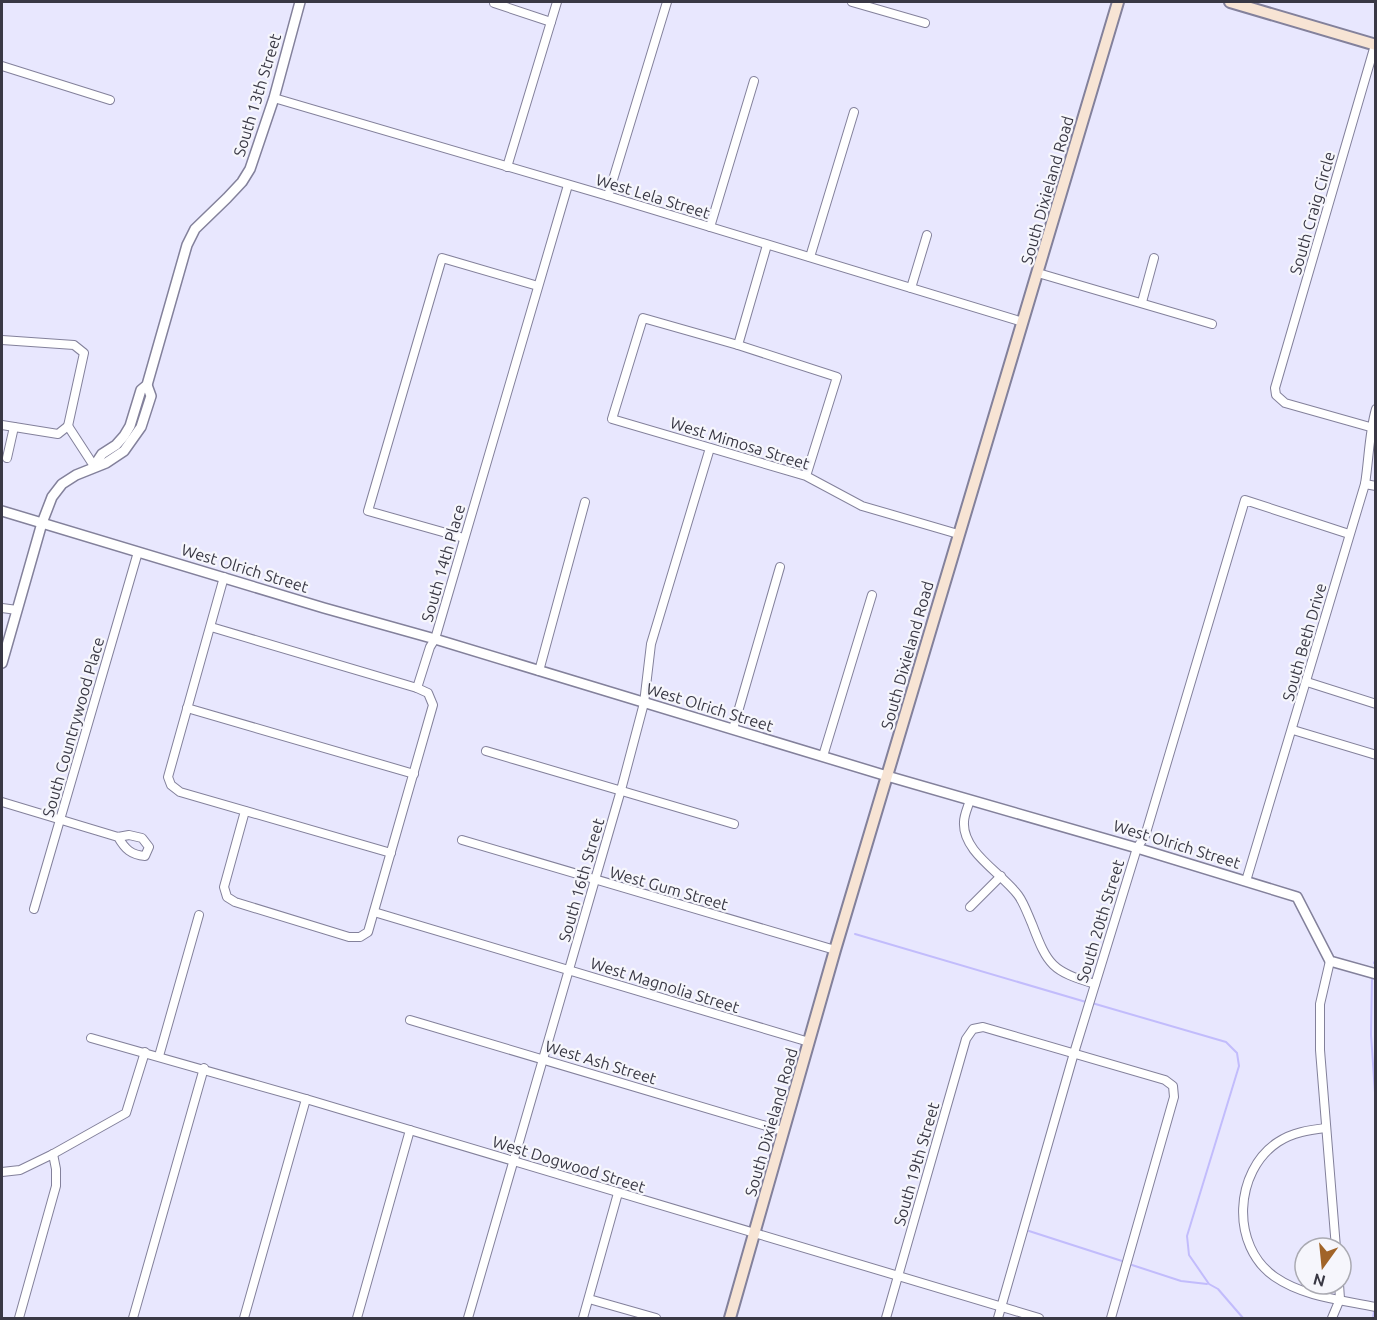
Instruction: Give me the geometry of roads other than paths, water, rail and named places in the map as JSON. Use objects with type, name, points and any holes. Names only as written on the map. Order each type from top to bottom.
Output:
[{"type":"main road","name":"South Dixieland Road","points":[[730,1318],[835,950],[1118,2]]},
{"type":"main road","points":[[1230,2],[1375,45]]},
{"type":"street","name":"South 13th Street","points":[[2,663],[42,523],[52,496],[76,475],[106,463],[124,450],[141,427],[151,396],[147,385],[187,245],[195,229],[242,182],[250,169],[274,98],[300,2]]},
{"type":"street","points":[[507,167],[557,2]]},
{"type":"street","points":[[608,196],[667,2]]},
{"type":"street","points":[[852,2],[925,23]]},
{"type":"street","points":[[494,3],[551,22]]},
{"type":"street","name":"South Craig Circle","points":[[1370,428],[1285,403],[1276,394],[1275,388],[1375,45]]},
{"type":"street","points":[[2,66],[110,99]]},
{"type":"street","points":[[710,228],[754,81]]},
{"type":"street","name":"West Lela Street","points":[[274,98],[608,196],[1023,322]]},
{"type":"street","points":[[810,257],[854,112]]},
{"type":"street","name":"South 14th Place","points":[[417,688],[430,647],[435,639],[568,185]]},
{"type":"street","points":[[911,288],[927,235]]},
{"type":"street","points":[[767,245],[738,345],[837,377],[806,476]]},
{"type":"street","points":[[464,538],[368,511],[442,258],[538,286]]},
{"type":"street","points":[[1142,303],[1154,258]]},
{"type":"street","points":[[1038,273],[1212,324]]},
{"type":"street","name":"West Mimosa Street","points":[[738,345],[643,318],[612,419],[806,476],[862,506],[958,534]]},
{"type":"street","points":[[2,340],[74,345],[84,353],[68,426],[58,434],[2,425]]},
{"type":"street","name":"South Beth Drive","points":[[1246,881],[1365,484],[1371,447],[1370,428],[1376,409]]},
{"type":"street","points":[[68,426],[94,466]]},
{"type":"street","points":[[6,459],[14,427]]},
{"type":"street","name":"South 16th Street","points":[[468,1318],[621,790],[644,703],[651,644],[710,448]]},
{"type":"street","points":[[1365,484],[1376,486]]},
{"type":"street","name":"South 20th Street","points":[[998,1318],[1074,1053],[1137,848],[1145,837],[1245,500],[1349,534]]},
{"type":"street","points":[[539,671],[585,502]]},
{"type":"street","name":"West Olrich Street","points":[[2,511],[1297,897],[1330,961]]},
{"type":"street","name":"South Countrywood Place","points":[[34,909],[138,552]]},
{"type":"street","points":[[733,729],[780,567]]},
{"type":"street","points":[[225,578],[168,777],[171,785],[180,792],[391,853]]},
{"type":"street","points":[[823,756],[872,595]]},
{"type":"street","points":[[2,608],[17,610]]},
{"type":"street","points":[[211,627],[417,688],[428,693],[433,705],[368,932],[360,938],[349,937],[235,902],[227,897],[224,891],[245,811]]},
{"type":"street","points":[[1307,682],[1376,704]]},
{"type":"street","points":[[188,708],[414,774]]},
{"type":"street","points":[[1293,730],[1376,755]]},
{"type":"street","points":[[486,751],[734,824]]},
{"type":"street","points":[[970,800],[963,821],[965,835],[972,848],[1018,895],[1048,960],[1066,975],[1095,984]]},
{"type":"street","points":[[2,802],[118,837]]},
{"type":"street","name":"West Gum Street","points":[[462,840],[835,950]]},
{"type":"street","points":[[970,907],[1001,876]]},
{"type":"street","name":"West Magnolia Street","points":[[374,912],[809,1042]]},
{"type":"street","points":[[159,1056],[200,915]]},
{"type":"street","points":[[1335,1236],[1320,1050],[1320,1004],[1330,961],[1376,974]]},
{"type":"street","name":"West Ash Street","points":[[410,1020],[783,1131]]},
{"type":"street","name":"South 19th Street","points":[[886,1318],[966,1039],[973,1029],[983,1027],[1074,1053]]},
{"type":"street","name":"West Dogwood Street","points":[[91,1038],[306,1098],[513,1162],[1040,1318]]},
{"type":"street","points":[[2,1172],[20,1170],[126,1113],[145,1052]]},
{"type":"street","points":[[1074,1053],[1165,1080],[1173,1086],[1174,1097],[1111,1318]]},
{"type":"street","points":[[132,1318],[204,1068]]},
{"type":"street","points":[[244,1318],[306,1098]]},
{"type":"street","points":[[1326,1128],[1298,1132],[1278,1142],[1261,1158],[1251,1173],[1245,1192],[1242,1210],[1245,1236],[1255,1256],[1273,1276],[1294,1288],[1376,1307]]},
{"type":"street","points":[[357,1318],[410,1130]]},
{"type":"street","points":[[19,1318],[56,1186],[53,1154]]},
{"type":"street","points":[[583,1318],[618,1193]]},
{"type":"street","points":[[1332,1318],[1340,1296]]},
{"type":"street","points":[[589,1299],[656,1318]]},
{"type":"waterway","points":[[855,934],[1086,1002]]},
{"type":"waterway","points":[[1374,963],[1376,959]]},
{"type":"waterway","points":[[1372,976],[1371,1035],[1376,1107]]},
{"type":"waterway","points":[[1092,1003],[1226,1042],[1237,1053],[1239,1066],[1187,1236],[1189,1255],[1209,1284],[1218,1289],[1243,1318]]},
{"type":"waterway","points":[[1029,1231],[1122,1261]]},
{"type":"waterway","points":[[1132,1265],[1181,1281],[1207,1284]]},
{"type":"waterway","points":[[1373,1318],[1374,1312]]}]
